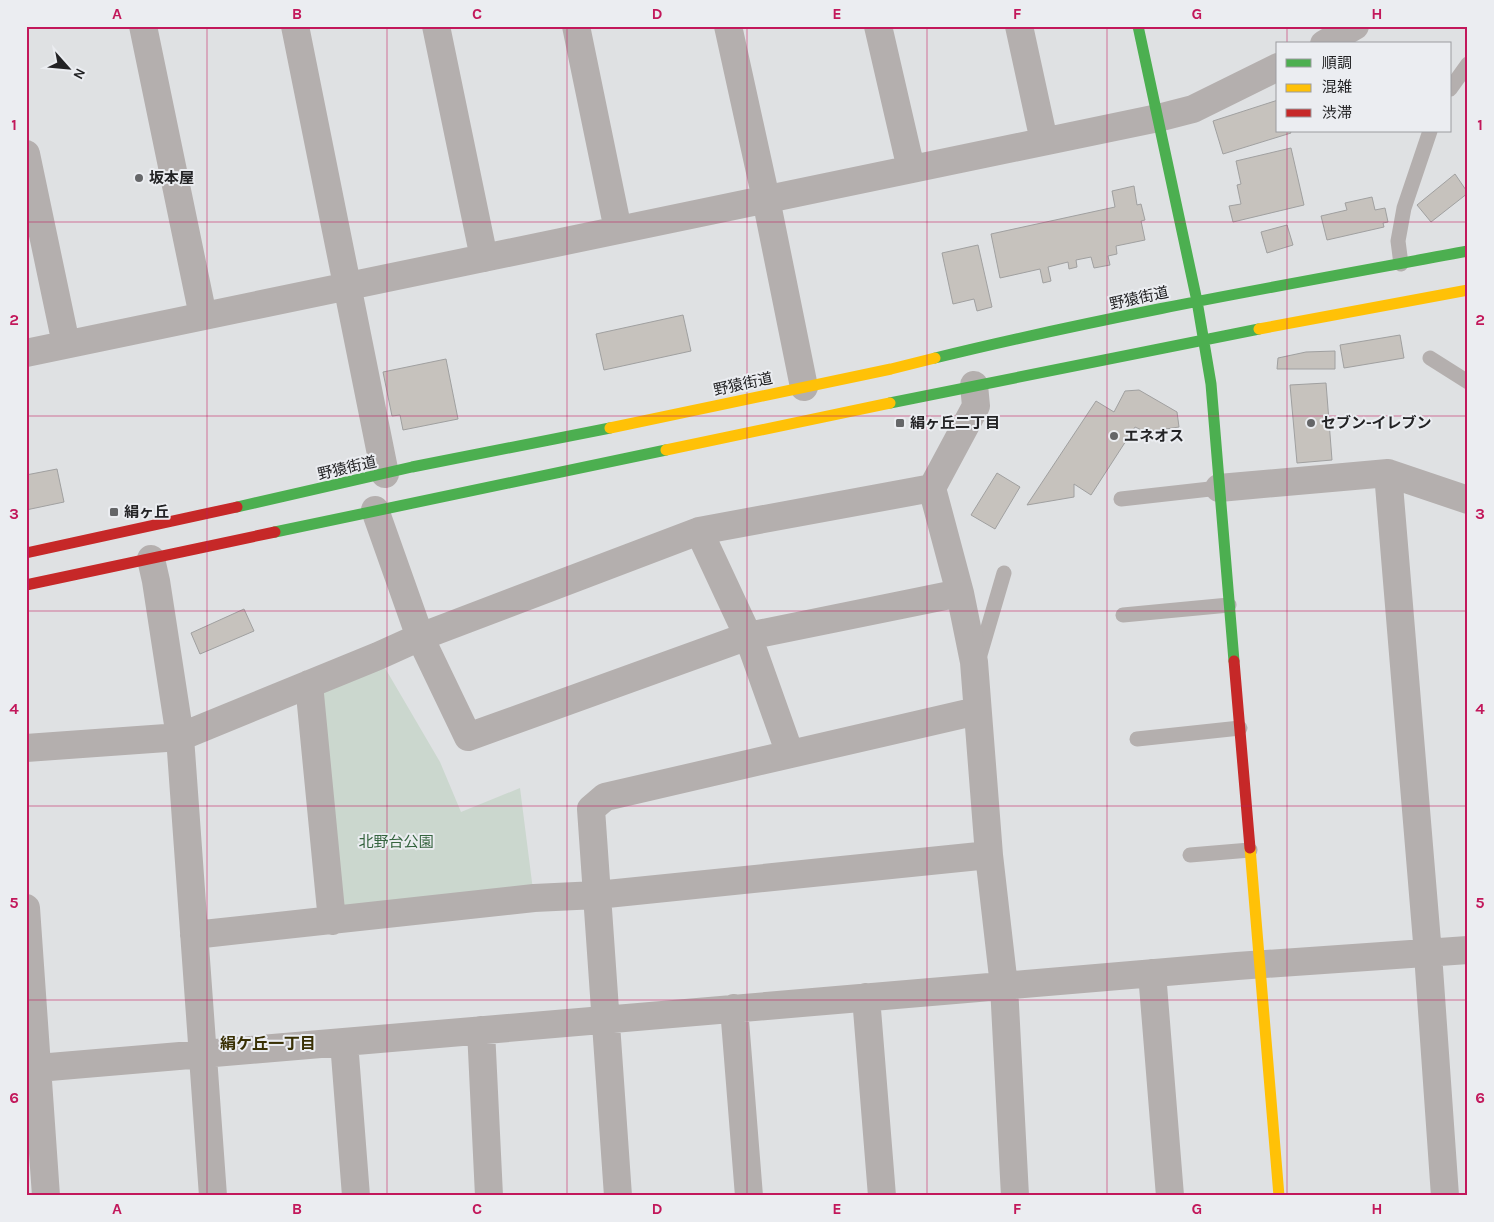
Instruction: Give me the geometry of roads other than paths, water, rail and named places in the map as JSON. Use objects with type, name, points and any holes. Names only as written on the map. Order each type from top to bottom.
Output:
[{"type":"main road","points":[[1138,26],[1205,339],[1214,411],[1279,1196]]},
{"type":"main road","name":"野猿街道","points":[[26,553],[385,474],[891,369],[996,343],[1197,301],[1468,251]]},
{"type":"main road","points":[[26,584],[974,385],[1205,339],[1468,290]]},
{"type":"street","points":[[143,26],[203,316]]},
{"type":"street","points":[[295,26],[385,474]]},
{"type":"street","points":[[436,26],[484,258]]},
{"type":"street","points":[[576,26],[618,230]]},
{"type":"street","points":[[728,26],[766,199],[804,387]]},
{"type":"street","points":[[878,26],[911,169]]},
{"type":"street","points":[[1019,26],[1044,141]]},
{"type":"street","points":[[1309,26],[1312,42]]},
{"type":"street","points":[[1327,42],[1355,26]]},
{"type":"street","points":[[26,353],[1158,118],[1193,109],[1276,68]]},
{"type":"street","points":[[26,154],[66,344]]},
{"type":"street","points":[[974,385],[976,406],[932,488],[960,593],[974,662],[989,855],[1004,986],[1015,1196]]},
{"type":"street","points":[[1388,473],[1446,1196]]},
{"type":"street","points":[[1220,488],[1388,473],[1468,500]]},
{"type":"street","points":[[26,748],[180,737],[420,637],[699,531],[932,488]]},
{"type":"street","points":[[375,510],[420,637],[468,737],[748,636],[960,593]]},
{"type":"street","points":[[699,531],[748,636],[790,754]]},
{"type":"street","points":[[151,559],[180,737],[213,1196]]},
{"type":"street","points":[[309,684],[332,921]]},
{"type":"street","points":[[618,1196],[591,809],[604,797],[977,711]]},
{"type":"street","points":[[194,935],[534,898],[597,895],[989,855]]},
{"type":"street","points":[[26,908],[32,1068],[46,1196]]},
{"type":"street","points":[[32,1068],[1260,964],[1468,950]]},
{"type":"street","points":[[1152,973],[1170,1196]]},
{"type":"street","points":[[866,997],[882,1196]]},
{"type":"street","points":[[734,1008],[749,1196]]},
{"type":"street","points":[[481,1030],[489,1196]]},
{"type":"street","points":[[344,1042],[356,1196]]},
{"type":"lane","points":[[1452,86],[1468,64]]},
{"type":"lane","points":[[1401,264],[1398,241],[1404,208],[1430,132]]},
{"type":"lane","points":[[1430,358],[1468,382]]},
{"type":"lane","points":[[1121,499],[1220,488]]},
{"type":"lane","points":[[974,662],[980,654],[1004,573]]},
{"type":"lane","points":[[1123,615],[1229,605]]},
{"type":"lane","points":[[1137,739],[1240,728]]},
{"type":"lane","points":[[1190,855],[1250,850]]},
{"type":"place","name":"坂本屋","points":[[139,178]]},
{"type":"place","name":"絹ヶ丘二丁目","points":[[900,423]]},
{"type":"place","name":"セブン-イレブン","points":[[1311,423]]},
{"type":"place","name":"エネオス","points":[[1114,436]]},
{"type":"place","name":"絹ヶ丘","points":[[114,512]]},
{"type":"district","name":"絹ケ丘一丁目","points":[[268,1043]]},
{"type":"park label","name":"北野台公園","points":[[396,842]]}]
